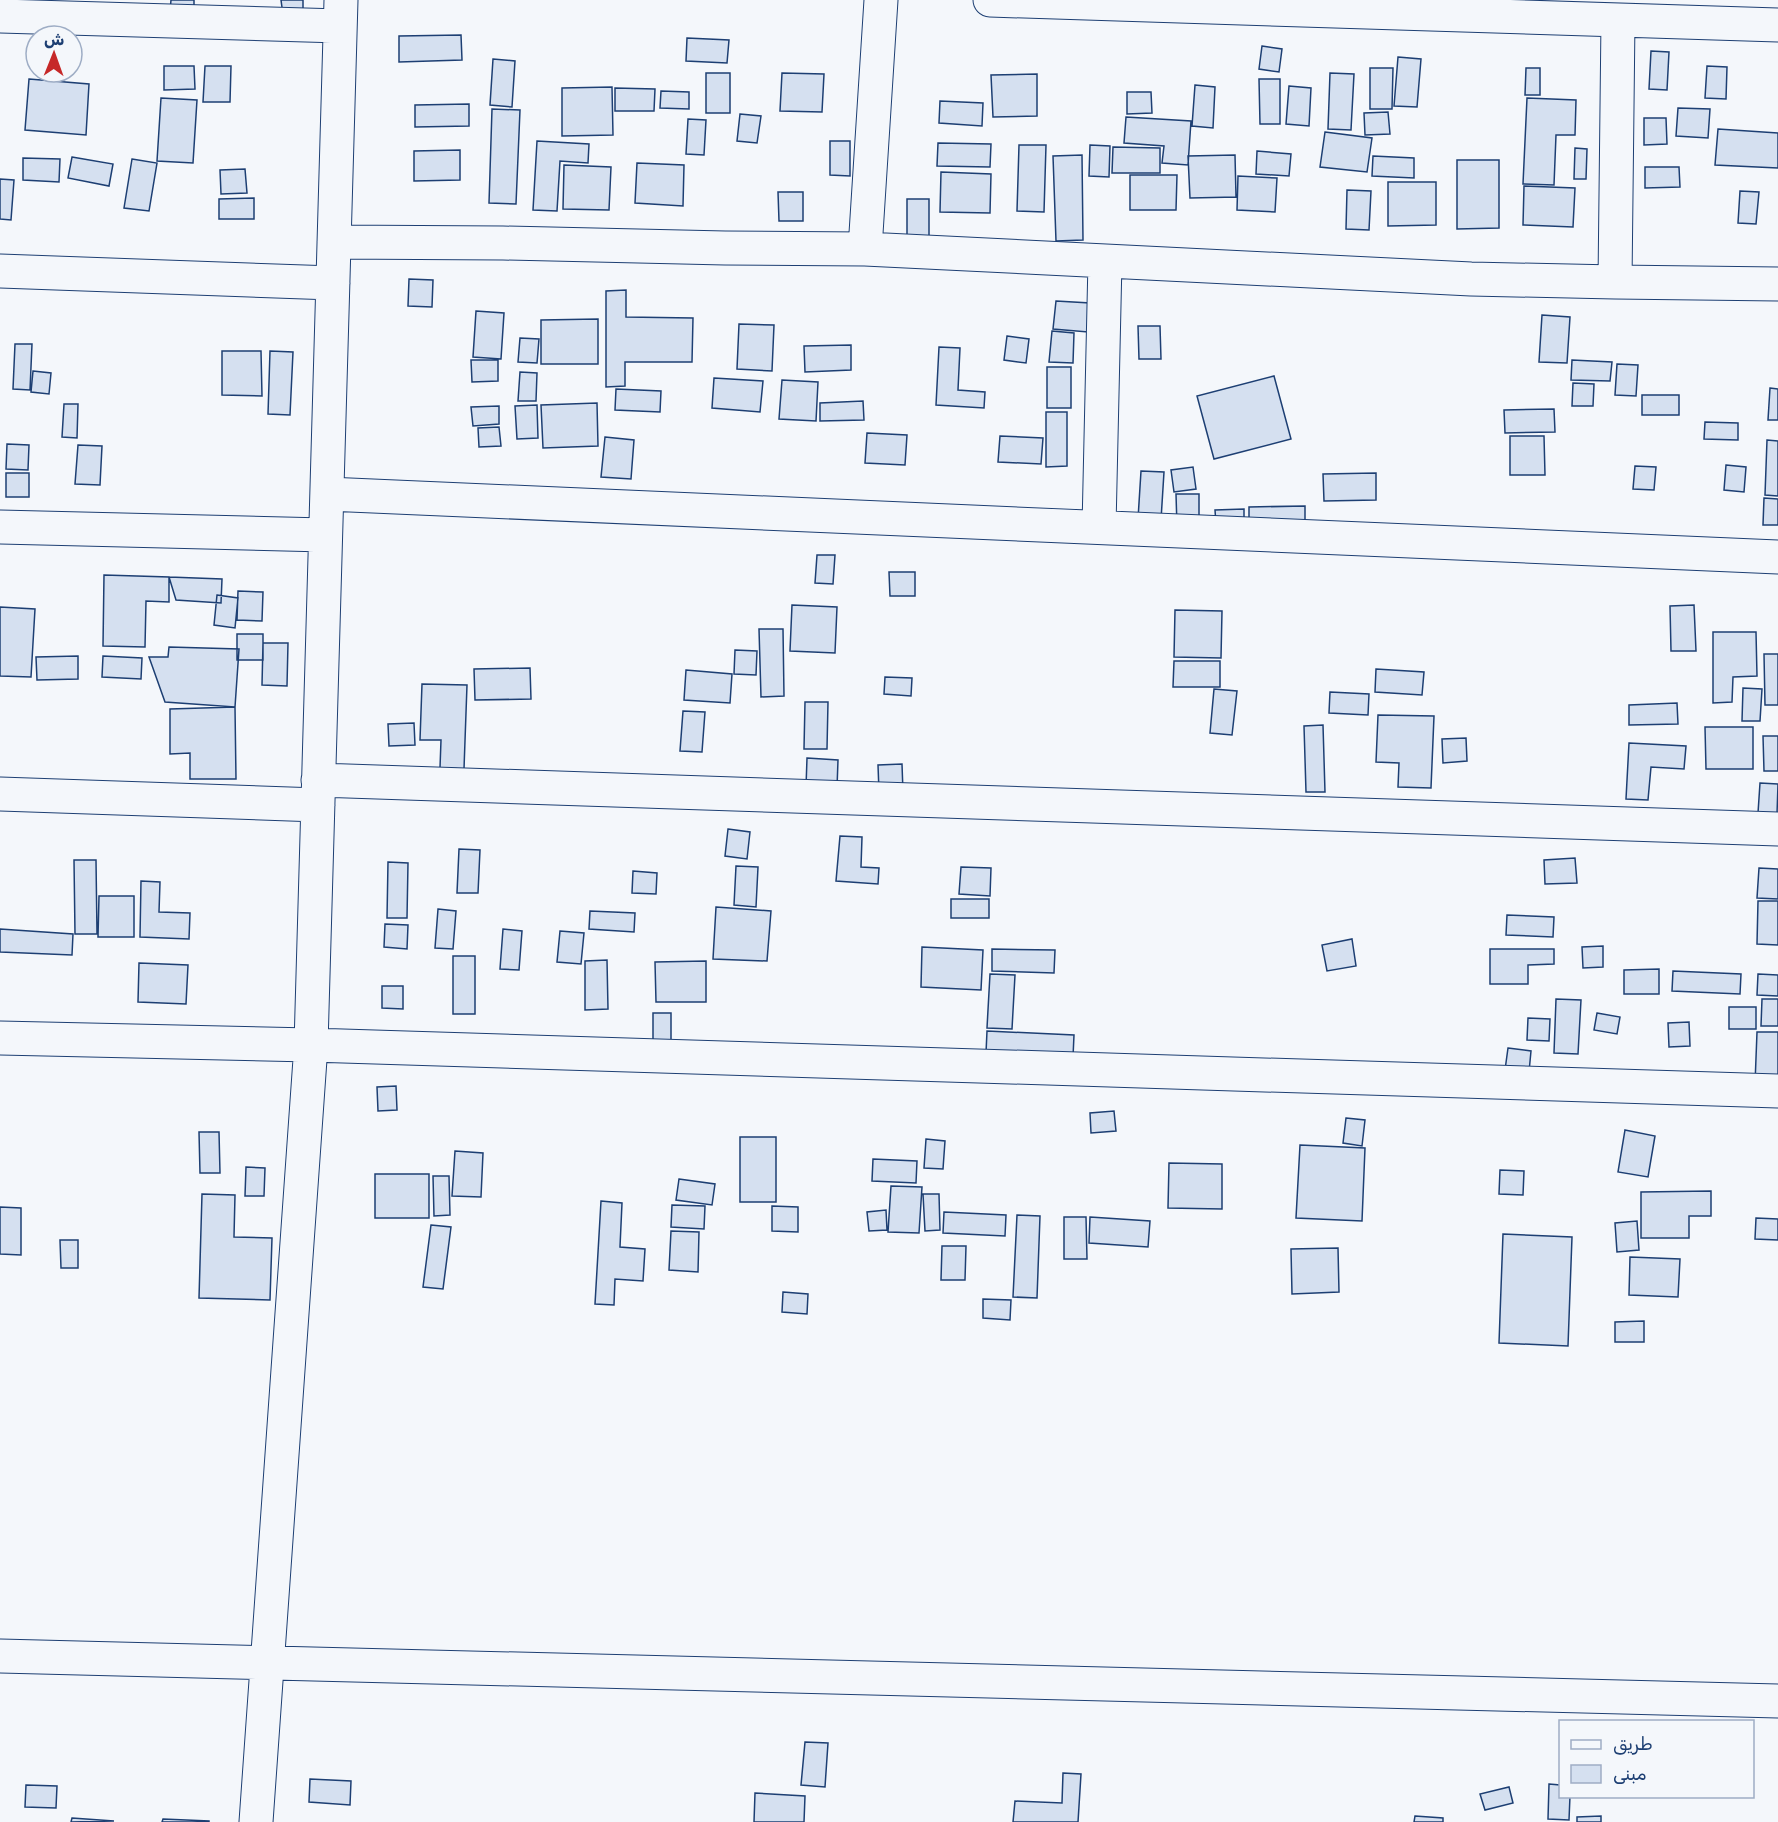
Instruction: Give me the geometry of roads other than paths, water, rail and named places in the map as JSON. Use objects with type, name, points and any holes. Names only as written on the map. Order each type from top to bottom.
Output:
[{"type":"street","points":[[865,249],[881,0]]},
{"type":"street","points":[[990,0],[1494,8],[1618,20],[1778,25]]},
{"type":"street","points":[[0,16],[341,13],[310,1045],[256,1822]]},
{"type":"street","points":[[1615,282],[1618,20]]},
{"type":"street","points":[[334,242],[491,242],[865,249],[1472,279],[1778,284]]},
{"type":"street","points":[[1099,527],[1105,261]]},
{"type":"street","points":[[0,272],[333,283]]},
{"type":"street","points":[[327,494],[1778,557]]},
{"type":"street","points":[[0,527],[325,536]]},
{"type":"street","points":[[0,794],[318,793],[1778,829]]},
{"type":"street","points":[[0,1038],[310,1045],[1778,1091]]},
{"type":"street","points":[[0,1656],[1778,1701]]}]
